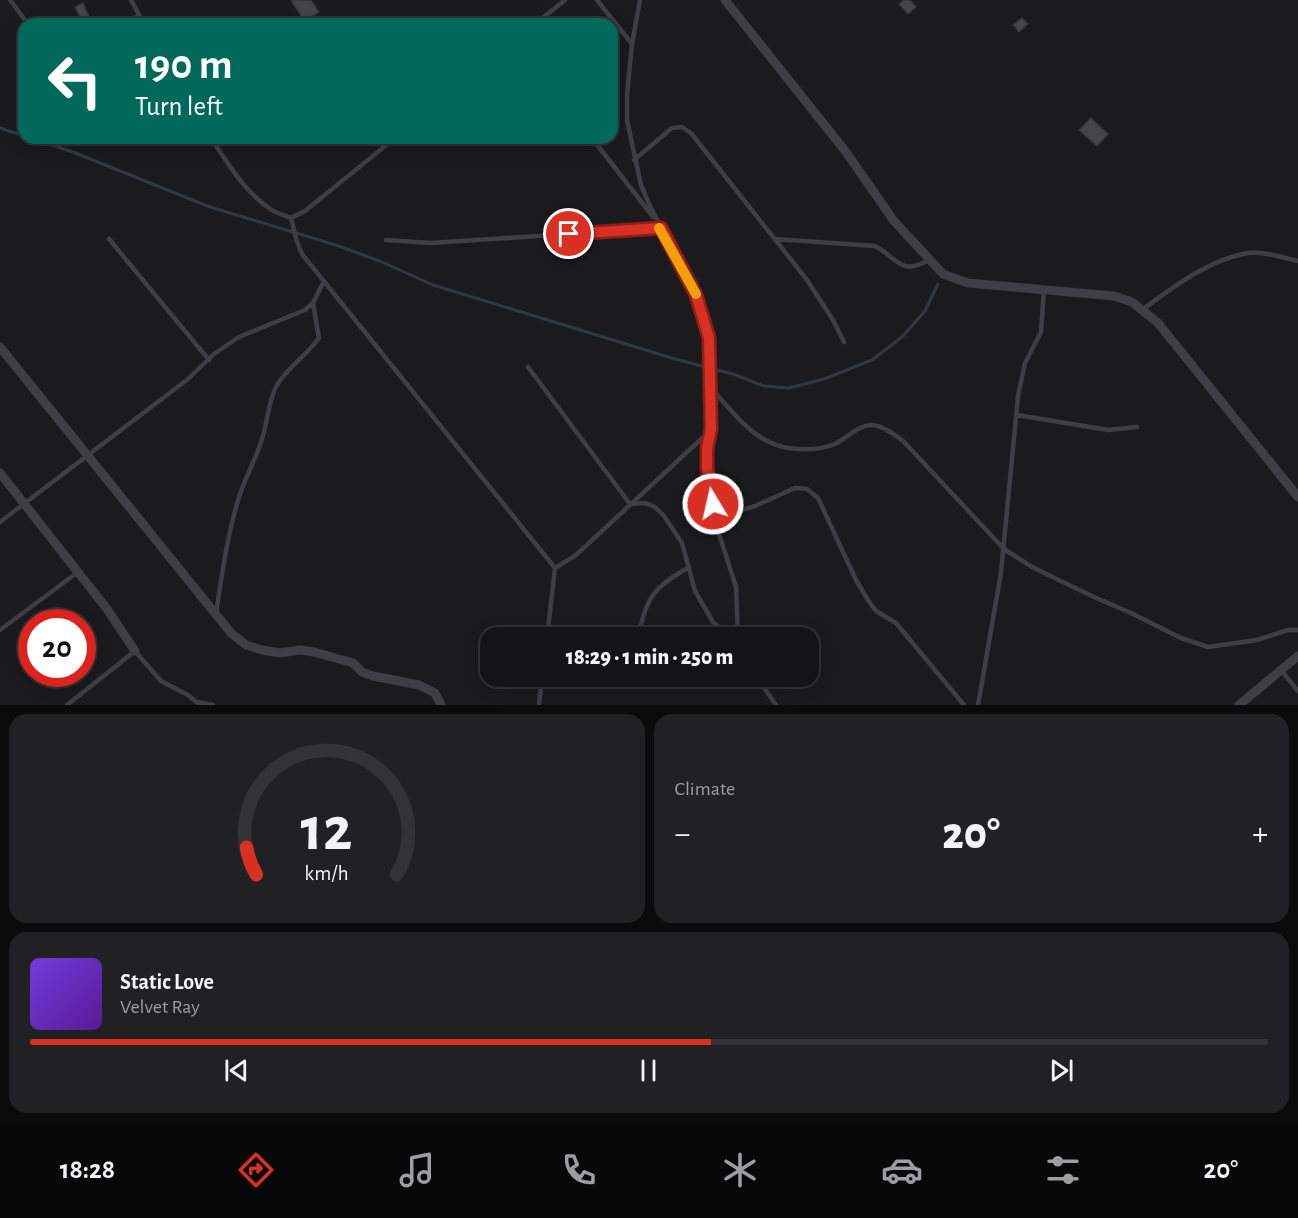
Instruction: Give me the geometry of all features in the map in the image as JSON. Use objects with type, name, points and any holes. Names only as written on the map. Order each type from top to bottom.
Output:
[{"type":"street","points":[[725,0],[846,152],[894,221],[943,274],[968,283],[1114,296],[1132,302],[1158,323],[1298,497]]},
{"type":"street","points":[[0,347],[231,633],[246,645],[262,650],[280,653],[300,650],[314,652],[352,663],[362,672],[373,676],[419,685],[435,693],[441,705]]},
{"type":"street","points":[[0,473],[107,609],[135,651]]},
{"type":"street","points":[[1239,705],[1298,656]]},
{"type":"lane","points":[[10,0],[24,18]]},
{"type":"lane","points":[[130,0],[141,18]]},
{"type":"lane","points":[[542,18],[565,0]]},
{"type":"lane","points":[[597,0],[611,18]]},
{"type":"lane","points":[[640,0],[632,44],[627,120],[641,185],[696,295],[709,338],[711,429],[707,449],[707,468],[712,490],[714,518],[736,587],[737,627]]},
{"type":"lane","points":[[134,18],[139,15]]},
{"type":"lane","points":[[618,26],[632,44]]},
{"type":"lane","points":[[634,160],[672,128],[682,127],[691,133],[821,300],[844,342]]},
{"type":"lane","points":[[214,144],[238,177],[262,203],[271,210],[291,218],[305,211],[388,144]]},
{"type":"lane","points":[[597,144],[661,228]]},
{"type":"lane","points":[[291,218],[302,254],[555,568],[548,627]]},
{"type":"lane","points":[[386,240],[431,243],[661,228]]},
{"type":"lane","points":[[110,238],[209,360]]},
{"type":"lane","points":[[775,239],[875,246],[902,265],[916,267],[929,260]]},
{"type":"lane","points":[[1142,310],[1188,276],[1244,254],[1268,254],[1298,261]]},
{"type":"lane","points":[[0,522],[189,379],[238,337],[305,310],[313,303],[324,281]]},
{"type":"lane","points":[[978,705],[1004,549],[1017,415],[1025,363],[1041,332],[1044,290]]},
{"type":"lane","points":[[216,614],[230,528],[244,484],[262,441],[272,396],[286,373],[319,338],[313,303]]},
{"type":"lane","points":[[528,367],[630,504]]},
{"type":"lane","points":[[710,387],[748,428],[768,442],[787,448],[813,449],[835,444],[871,425],[890,431],[904,442],[1004,549],[1032,567],[1181,638],[1208,647],[1257,640],[1288,630],[1298,630]]},
{"type":"lane","points":[[1017,415],[1108,430],[1137,427]]},
{"type":"lane","points":[[555,568],[576,555],[711,429]]},
{"type":"lane","points":[[714,518],[755,506],[795,488],[807,489],[818,498],[856,580],[868,600],[876,611],[896,623],[964,705]]},
{"type":"lane","points":[[630,504],[646,503],[655,507],[664,516],[682,543],[696,591],[713,622],[718,627]]},
{"type":"lane","points":[[640,627],[650,597],[672,577],[689,567]]},
{"type":"lane","points":[[0,630],[78,572]]},
{"type":"lane","points":[[67,705],[135,651],[161,681],[188,695],[199,704],[213,705]]},
{"type":"lane","points":[[1281,670],[1298,691]]},
{"type":"lane","points":[[538,705],[540,687]]},
{"type":"lane","points":[[764,687],[776,705]]},
{"type":"lane","points":[[979,697],[986,705]]},
{"type":"building","points":[[291,0],[311,0],[319,12],[309,18],[302,18]]},
{"type":"building","points":[[904,0],[910,0],[916,7],[908,14],[899,4]]},
{"type":"building","points":[[83,3],[90,18],[80,18],[75,7]]},
{"type":"building","points":[[1022,18],[1028,24],[1019,32],[1013,25]]},
{"type":"building","points":[[1091,118],[1108,134],[1097,146],[1079,130]]},
{"type":"waterway","points":[[0,128],[18,134]]},
{"type":"waterway","points":[[49,144],[210,207],[339,246],[433,285],[675,359],[733,374],[764,386],[789,388],[824,379],[872,360],[902,337],[925,311],[938,284]]},
{"type":"slow traffic","points":[[659,228],[696,294]]},
{"type":"route","points":[[569,234],[661,228],[696,295],[709,338],[711,429],[707,449],[707,468],[713,504]]}]
